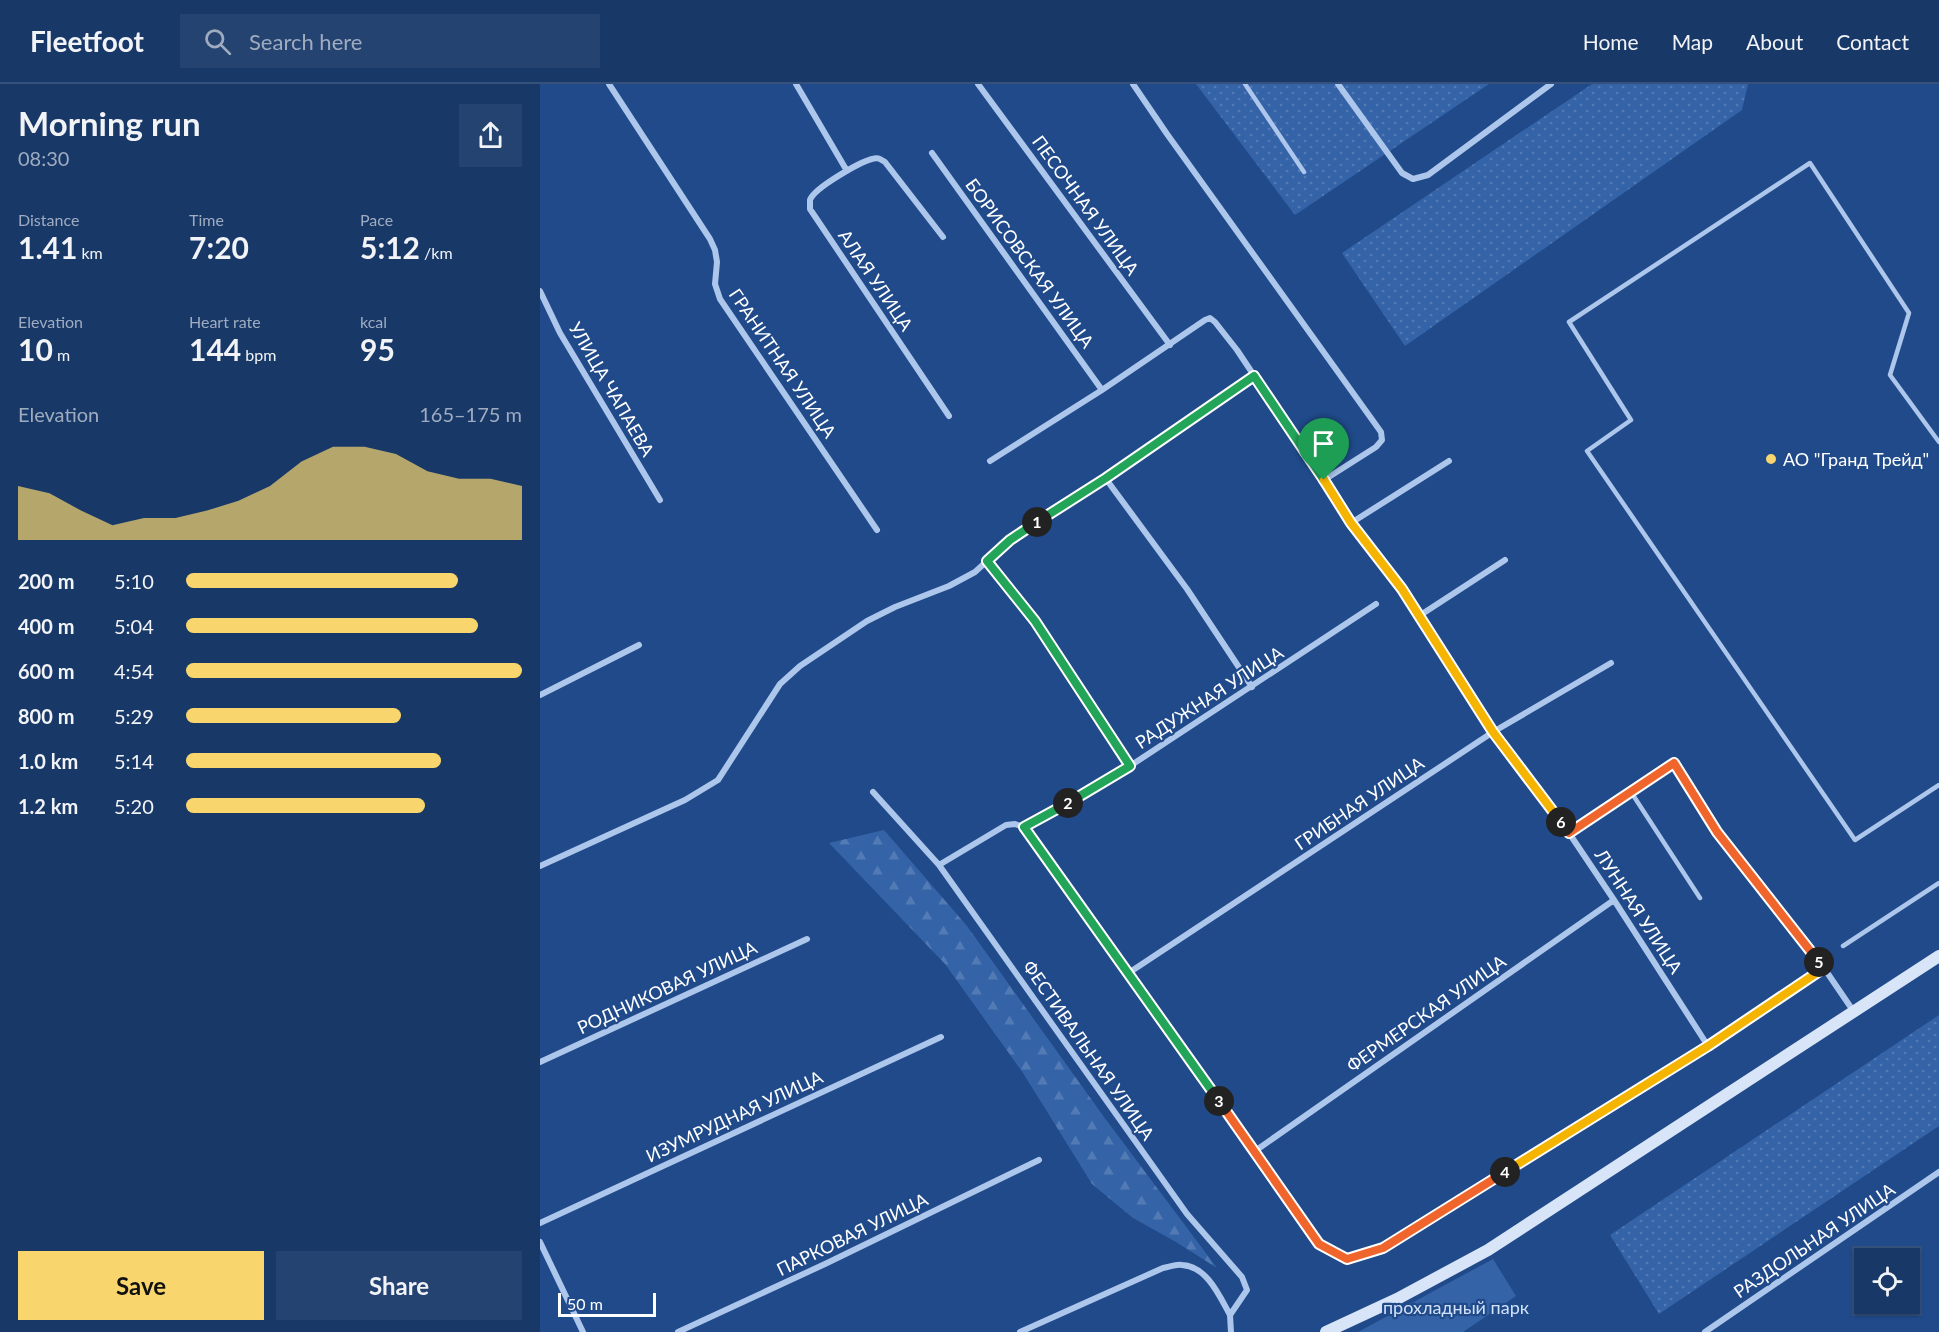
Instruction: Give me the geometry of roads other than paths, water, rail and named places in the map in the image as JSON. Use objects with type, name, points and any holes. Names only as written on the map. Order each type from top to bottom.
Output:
[{"type":"main road","points":[[1326,1332],[1397,1299],[1488,1250],[1939,956]]},
{"type":"street","name":"ГРАНИТНАЯ УЛИЦА","points":[[609,84],[710,239],[717,262],[714,284],[720,299],[877,530]]},
{"type":"street","points":[[796,84],[847,171]]},
{"type":"street","name":"ПЕСОЧНАЯ УЛИЦА","points":[[978,84],[1170,345]]},
{"type":"street","points":[[1133,84],[1381,432],[1382,440],[1376,447],[1324,480]]},
{"type":"street","points":[[1338,84],[1402,173],[1413,179],[1428,175],[1551,84]]},
{"type":"street","name":"БОРИСОВСКАЯ УЛИЦА","points":[[932,153],[1102,390]]},
{"type":"street","name":"АЛАЯ УЛИЦА","points":[[943,237],[885,162],[879,158],[870,159],[847,171],[814,193],[810,201],[810,209],[949,416]]},
{"type":"street","name":"УЛИЦА ЧАПАЕВА","points":[[540,291],[560,333],[660,500]]},
{"type":"street","name":"ЛУННАЯ УЛИЦА","points":[[1170,345],[1210,318],[1237,350],[1351,523],[1402,589],[1493,732],[1569,833],[1708,1046]]},
{"type":"street","points":[[990,461],[1170,345]]},
{"type":"street","points":[[540,866],[685,800],[718,780],[780,684],[800,666],[867,621],[895,607],[950,586],[975,572],[1010,540],[1106,478],[1254,376]]},
{"type":"street","points":[[1351,523],[1449,461]]},
{"type":"street","points":[[1106,478],[1187,589],[1252,687]]},
{"type":"street","points":[[1419,616],[1505,560]]},
{"type":"street","points":[[987,561],[1035,621],[1130,766]]},
{"type":"street","name":"РАДУЖНАЯ УЛИЦА","points":[[939,865],[1006,825],[1015,824],[1024,827],[1041,819],[1130,766],[1376,604]]},
{"type":"street","points":[[540,695],[639,645]]},
{"type":"street","name":"ГРИБНАЯ УЛИЦА","points":[[1127,974],[1493,732],[1611,663]]},
{"type":"street","points":[[1569,833],[1674,763]]},
{"type":"street","name":"ФЕСТИВАЛЬНАЯ УЛИЦА","points":[[873,792],[939,865],[1187,1214],[1242,1277],[1246,1290],[1230,1315]]},
{"type":"street","points":[[1024,827],[1319,1244],[1347,1259],[1383,1248],[1708,1046],[1824,968],[1854,1012]]},
{"type":"street","name":"ФЕРМЕРСКАЯ УЛИЦА","points":[[1255,1151],[1614,900]]},
{"type":"street","name":"РОДНИКОВАЯ УЛИЦА","points":[[540,1062],[807,939]]},
{"type":"street","name":"ИЗУМРУДНАЯ УЛИЦА","points":[[540,1223],[941,1037]]},
{"type":"street","name":"ПАРКОВАЯ УЛИЦА","points":[[678,1332],[825,1264],[1039,1160]]},
{"type":"street","name":"РАЗДОЛЬНАЯ УЛИЦА","points":[[1705,1332],[1939,1172]]},
{"type":"street","points":[[540,1242],[583,1332]]},
{"type":"street","points":[[1020,1332],[1163,1268],[1183,1264],[1198,1271],[1212,1285],[1230,1315],[1231,1332]]},
{"type":"lane","points":[[1245,84],[1304,172]]},
{"type":"lane","points":[[1939,442],[1890,375],[1909,313],[1810,164],[1569,321],[1631,420],[1587,451],[1855,840],[1939,784]]},
{"type":"lane","points":[[1674,763],[1717,832],[1824,968]]},
{"type":"lane","points":[[1631,792],[1700,898]]},
{"type":"lane","points":[[1843,946],[1939,884]]},
{"type":"place","name":"АО \"Гранд Трейд\"","points":[[1771,459]]},
{"type":"park label","name":"прохладный парк","points":[[1456,1307]]}]
